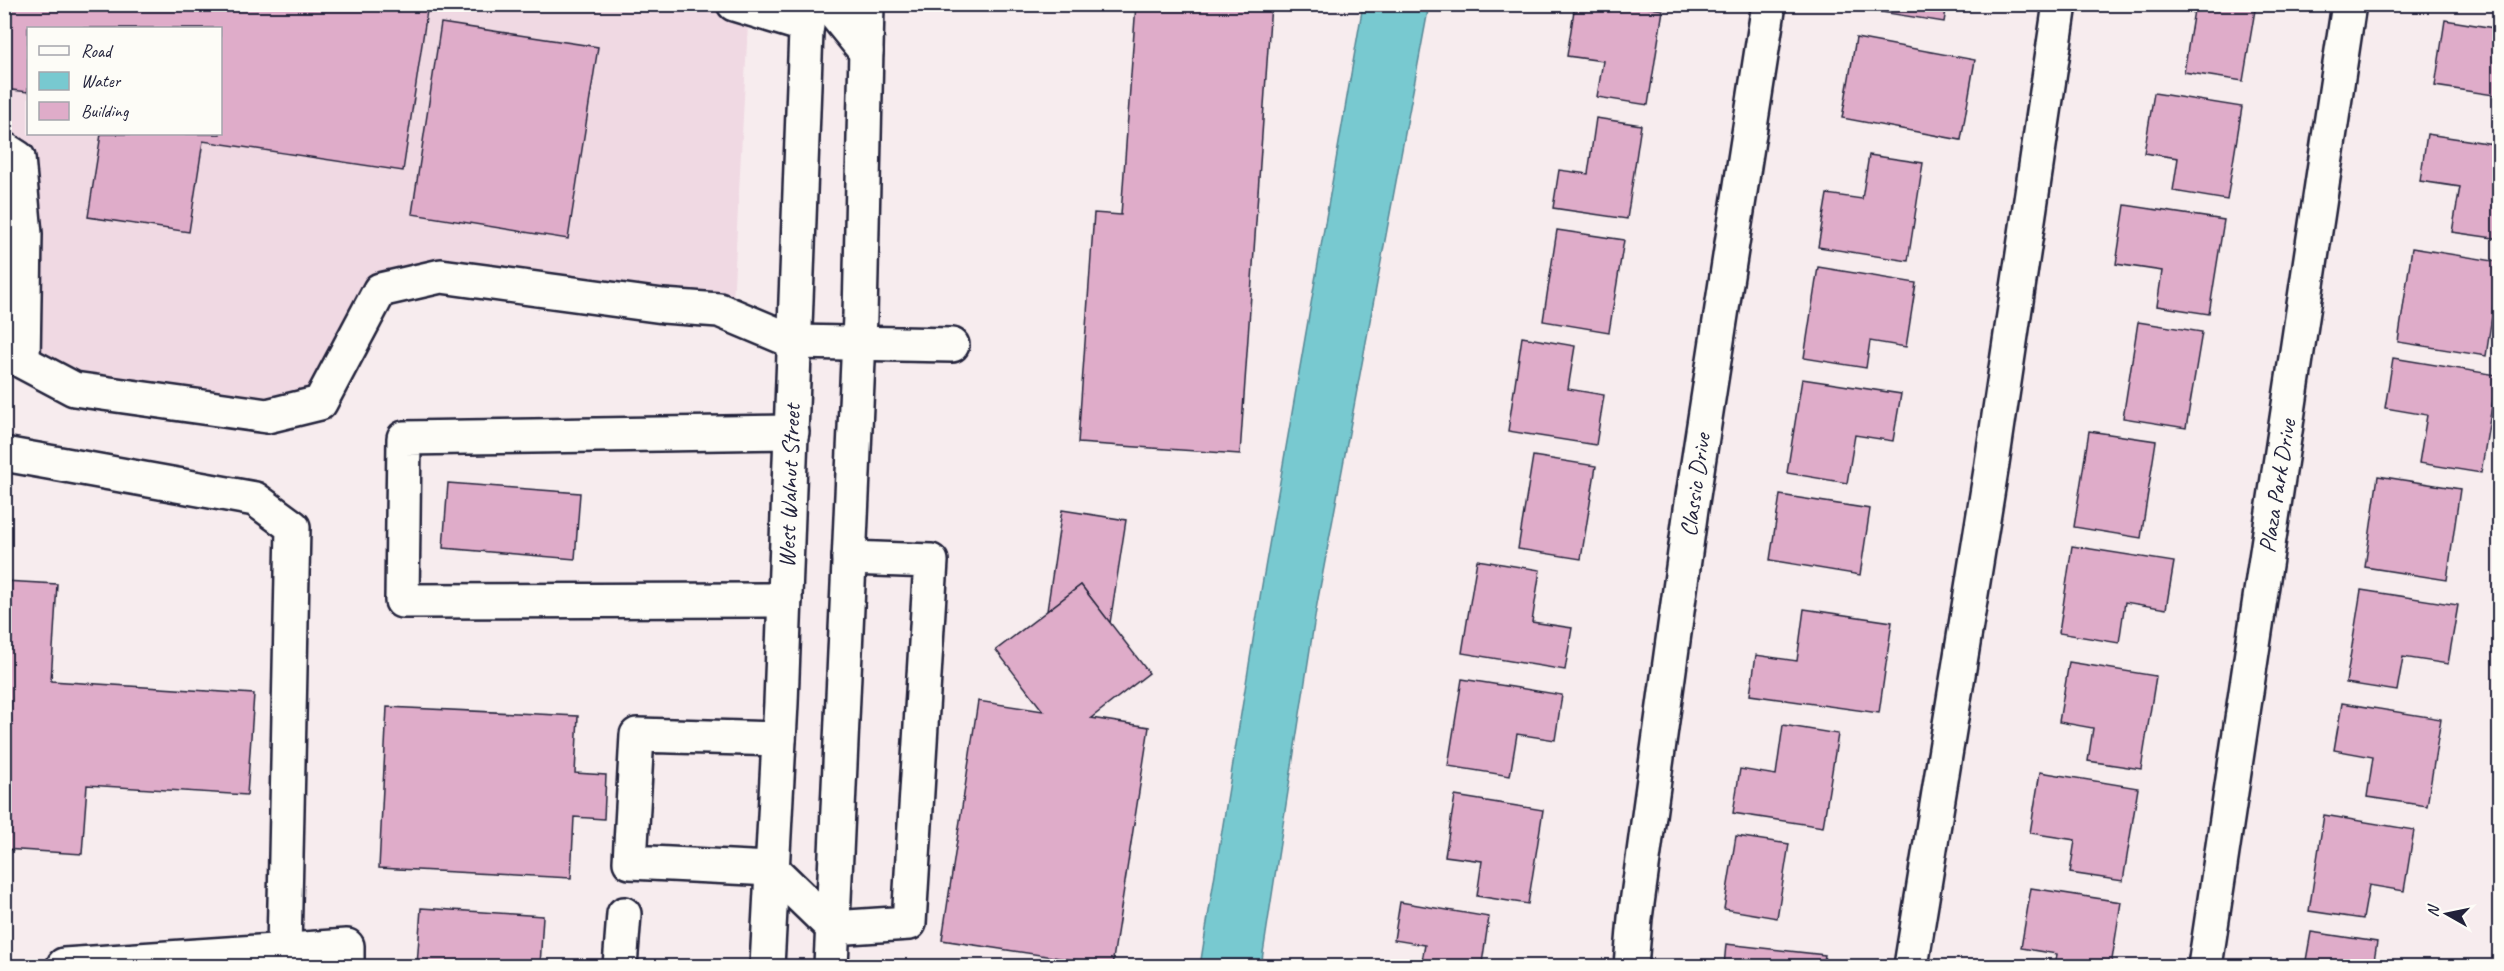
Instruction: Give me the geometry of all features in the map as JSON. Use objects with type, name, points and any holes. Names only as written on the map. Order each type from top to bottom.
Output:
[{"type":"main road","points":[[734,4],[814,12],[866,52]]},
{"type":"main road","points":[[831,966],[859,343],[867,4]]},
{"type":"main road","name":"Classic Drive","points":[[1631,966],[1637,906],[1691,509],[1769,4]]},
{"type":"main road","points":[[1911,966],[1989,482],[2060,4]]},
{"type":"main road","name":"Plaza Park Drive","points":[[2205,966],[2349,4]]},
{"type":"main road","name":"West Walnut Street","points":[[767,966],[779,739],[795,342],[814,12]]},
{"type":"main road","points":[[4,148],[18,158],[24,223],[23,362],[74,389],[267,416],[320,403],[380,290],[441,276],[663,306],[719,310],[795,342],[952,345]]},
{"type":"main road","points":[[785,600],[402,601],[404,438],[792,432]]},
{"type":"main road","points":[[4,454],[255,499],[293,526],[284,950]]},
{"type":"main road","points":[[779,739],[637,735],[630,862],[772,869],[833,928],[909,923],[931,561],[849,558]]},
{"type":"main road","points":[[620,966],[624,914]]},
{"type":"main road","points":[[65,966],[347,946],[347,966]]},
{"type":"shaded area","points":[[5,5],[749,5],[733,303],[418,275],[295,417],[32,379],[5,334],[4,255],[11,198],[4,187]]},
{"type":"water","points":[[1363,5],[1429,5],[1317,604],[1261,966],[1200,966],[1261,591]]},
{"type":"building","points":[[4,4],[428,4],[403,171],[203,141],[189,232],[88,217],[101,135],[222,135],[222,27],[27,27],[27,92],[4,89]]},
{"type":"building","points":[[1136,4],[1271,4],[1240,454],[1078,443],[1094,213],[1121,215]]},
{"type":"building","points":[[1575,4],[1628,4],[1663,10],[1648,105],[1597,97],[1603,61],[1567,56]]},
{"type":"building","points":[[1857,4],[1947,4],[1944,22],[1856,8]]},
{"type":"building","points":[[2195,4],[2256,4],[2243,81],[2184,72]]},
{"type":"building","points":[[2445,20],[2500,29],[2500,96],[2435,86]]},
{"type":"building","points":[[441,23],[598,47],[568,239],[412,214]]},
{"type":"building","points":[[1856,38],[1975,60],[1961,140],[1842,118]]},
{"type":"building","points":[[2154,93],[2242,107],[2227,200],[2173,191],[2178,158],[2144,153]]},
{"type":"building","points":[[1596,118],[1641,125],[1627,219],[1553,208],[1559,170],[1588,174]]},
{"type":"building","points":[[2427,134],[2500,145],[2500,239],[2452,232],[2460,187],[2420,181]]},
{"type":"building","points":[[1869,155],[1923,163],[1908,261],[1818,247],[1827,194],[1862,199]]},
{"type":"building","points":[[2125,205],[2224,220],[2209,314],[2157,306],[2162,271],[2116,264]]},
{"type":"building","points":[[1557,230],[1624,240],[1609,332],[1543,321]]},
{"type":"building","points":[[2412,248],[2500,262],[2486,356],[2398,342]]},
{"type":"building","points":[[1818,267],[1916,283],[1906,347],[1870,341],[1866,368],[1804,358]]},
{"type":"building","points":[[2138,322],[2202,332],[2186,428],[2123,418]]},
{"type":"building","points":[[1522,337],[1575,346],[1568,389],[1604,395],[1596,445],[1508,431]]},
{"type":"building","points":[[2393,358],[2497,375],[2481,473],[2419,463],[2427,415],[2385,408]]},
{"type":"building","points":[[1802,379],[1901,394],[1893,441],[1855,435],[1847,483],[1787,473]]},
{"type":"building","points":[[2089,431],[2156,441],[2141,538],[2074,527]]},
{"type":"building","points":[[1533,456],[1596,466],[1581,559],[1518,549]]},
{"type":"building","points":[[2378,476],[2460,489],[2447,580],[2365,567]]},
{"type":"building","points":[[448,483],[580,493],[575,559],[443,548]]},
{"type":"building","points":[[1780,495],[1870,509],[1860,575],[1770,560]]},
{"type":"building","points":[[1062,510],[1126,520],[1110,623],[1081,585],[1047,611]]},
{"type":"building","points":[[2072,546],[2174,562],[2166,609],[2125,602],[2119,643],[2059,633]]},
{"type":"building","points":[[1477,560],[1540,570],[1532,622],[1572,628],[1565,670],[1462,653]]},
{"type":"building","points":[[4,581],[57,584],[51,681],[254,694],[247,795],[87,785],[82,854],[4,849]]},
{"type":"building","points":[[1081,585],[1149,673],[1091,718],[1149,727],[1112,966],[942,940],[978,701],[1043,711],[996,650]]},
{"type":"building","points":[[2361,590],[2458,605],[2448,664],[2403,657],[2397,691],[2346,683]]},
{"type":"building","points":[[1804,609],[1892,622],[1879,713],[1750,695],[1756,655],[1797,661]]},
{"type":"building","points":[[2069,662],[2156,676],[2141,769],[2088,761],[2093,728],[2059,722]]},
{"type":"building","points":[[1462,679],[1562,695],[1555,740],[1517,734],[1510,776],[1448,766]]},
{"type":"building","points":[[2342,703],[2441,719],[2427,806],[2367,797],[2373,757],[2334,750]]},
{"type":"building","points":[[387,707],[578,716],[575,773],[606,775],[604,819],[574,817],[571,878],[379,868]]},
{"type":"building","points":[[1783,725],[1838,734],[1823,827],[1733,813],[1740,769],[1776,775]]},
{"type":"building","points":[[2040,772],[2138,788],[2123,881],[2070,873],[2075,840],[2030,833]]},
{"type":"building","points":[[1455,796],[1543,810],[1528,904],[1477,896],[1482,861],[1445,856]]},
{"type":"building","points":[[2324,815],[2414,830],[2404,891],[2369,885],[2363,919],[2309,911]]},
{"type":"building","points":[[1736,836],[1789,844],[1777,918],[1724,909]]},
{"type":"building","points":[[2031,888],[2121,902],[2111,966],[2055,966],[2057,954],[2021,948]]},
{"type":"building","points":[[1400,902],[1489,917],[1482,963],[1503,966],[1421,966],[1425,945],[1394,940]]},
{"type":"building","points":[[421,908],[543,916],[540,966],[417,966]]},
{"type":"building","points":[[2311,932],[2377,942],[2373,966],[2305,966]]},
{"type":"building","points":[[1726,944],[1825,955],[1823,966],[1724,966]]}]
